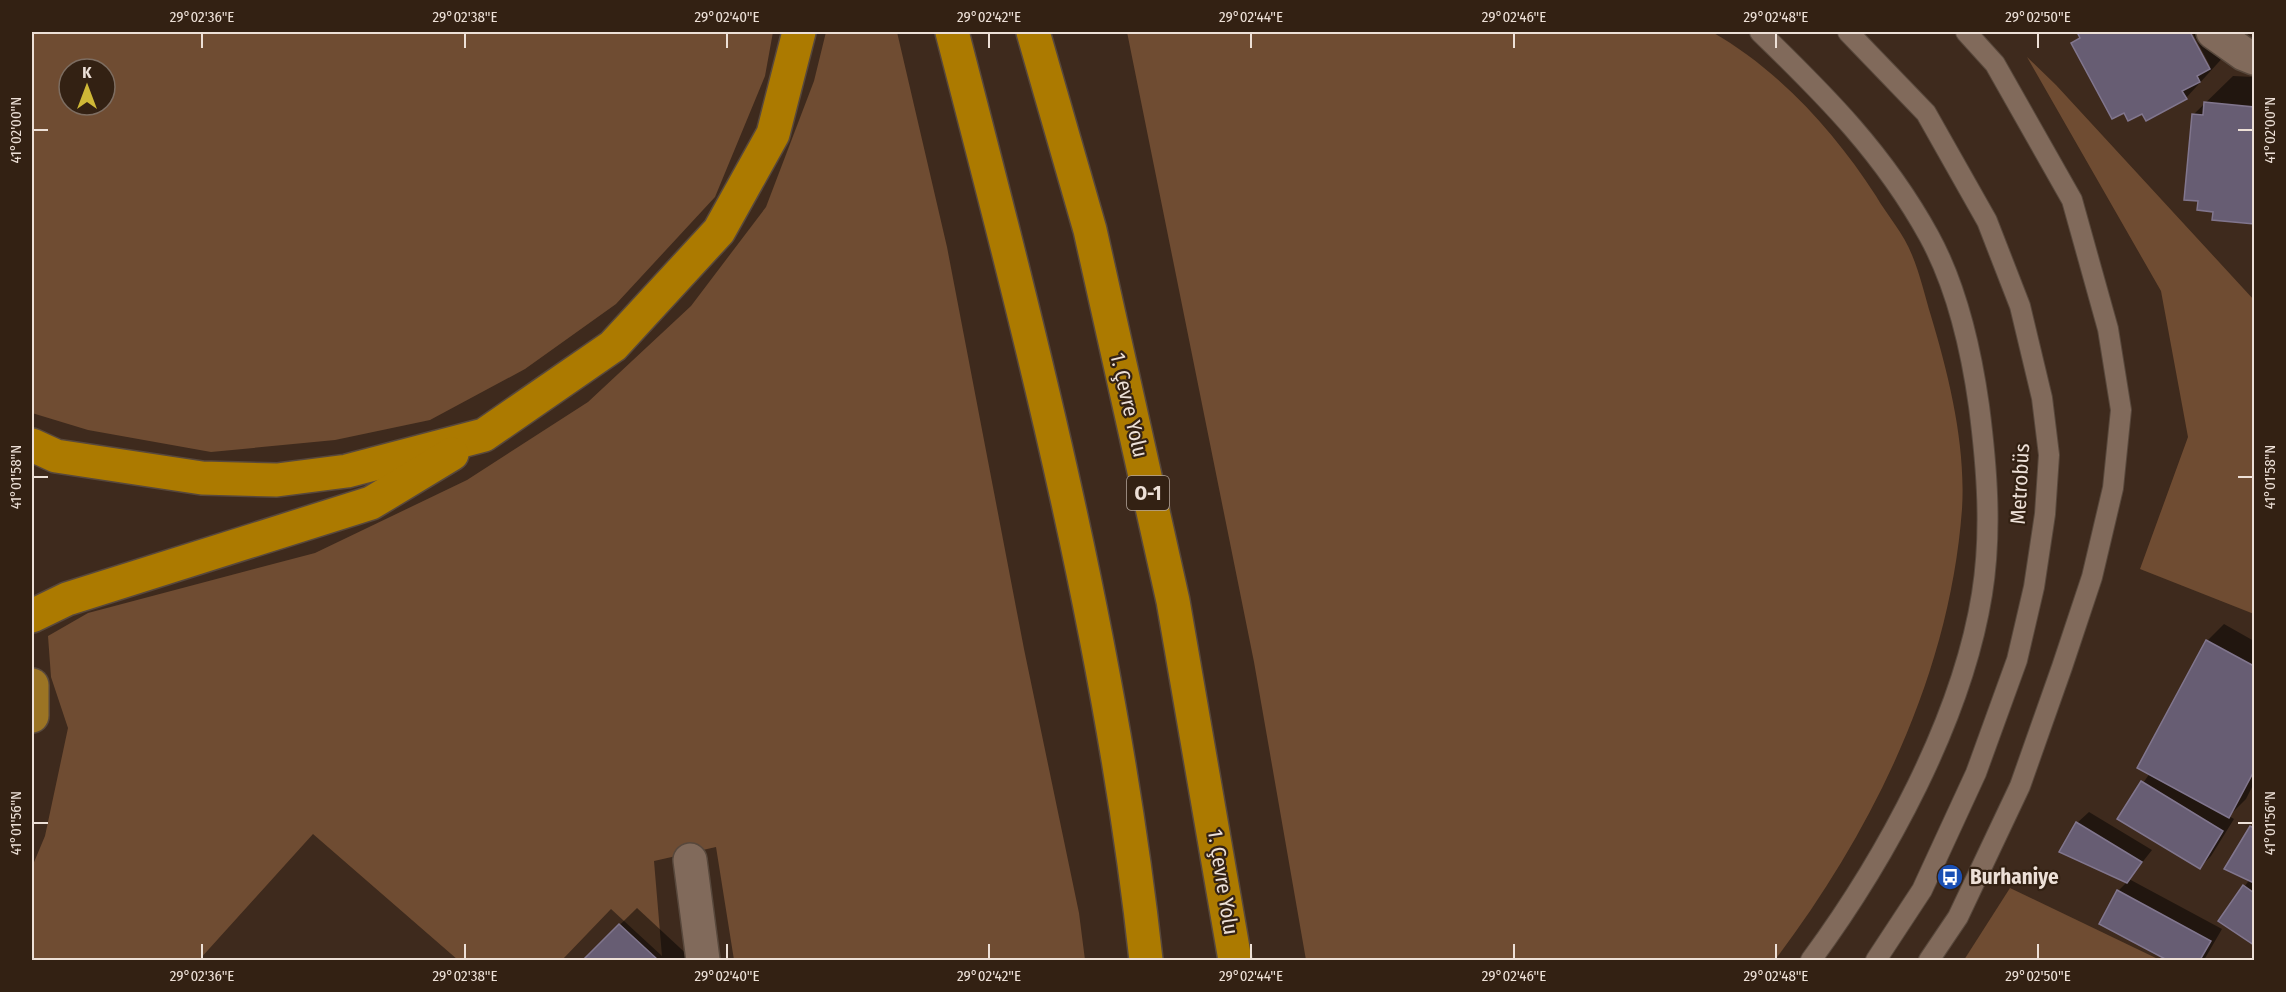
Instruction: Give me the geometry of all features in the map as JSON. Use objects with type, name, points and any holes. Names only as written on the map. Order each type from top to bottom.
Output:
[{"type":"highway","points":[[32,616],[67,599],[371,503],[484,435],[613,346],[719,231],[773,134],[799,32]]},
{"type":"highway","points":[[952,32],[1003,227],[1098,640],[1140,904],[1146,960]]},
{"type":"highway","name":"1. Çevre Yolu","points":[[1033,32],[1090,230],[1173,601],[1224,882],[1235,960]]},
{"type":"highway","points":[[32,445],[56,456],[202,478],[277,480],[347,471],[484,435]]},
{"type":"main road","points":[[32,685],[32,716]]},
{"type":"street","points":[[2213,32],[2244,54],[2254,58]]},
{"type":"street","points":[[690,860],[704,960]]},
{"type":"lane","points":[[1760,32],[1813,83],[1870,146],[1929,236],[1947,277],[1974,369],[1987,485],[1982,594],[1956,696],[1900,820],[1830,934],[1811,960]]},
{"type":"lane","name":"Metrobüs","points":[[1848,32],[1926,113],[1987,221],[2020,306],[2042,398],[2049,455],[2045,514],[2034,587],[2017,660],[1976,772],[1922,890],[1876,960]]},
{"type":"lane","points":[[1929,960],[1958,916],[2019,786],[2062,667],[2092,577],[2114,488],[2121,410],[2108,329],[2072,200],[1995,64],[1966,32]]},
{"type":"shaded area","points":[[32,32],[773,32],[765,76],[715,197],[616,304],[525,369],[430,420],[335,440],[211,452],[88,430],[32,413]]},
{"type":"shaded area","points":[[826,32],[897,32],[947,247],[1024,649],[1079,913],[1085,960],[734,960],[716,847],[654,861],[662,956],[611,909],[562,960],[458,960],[313,834],[199,960],[32,960],[32,867],[45,836],[68,728],[51,677],[48,636],[88,613],[315,553],[467,480],[588,402],[691,306],[766,207],[814,81]]},
{"type":"shaded area","points":[[1127,32],[1712,32],[1737,47],[1783,84],[1824,126],[1860,172],[1905,240],[1920,277],[1955,411],[1963,485],[1962,509],[1955,570],[1942,631],[1901,748],[1844,858],[1811,910],[1775,960],[1306,960],[1254,662]]},
{"type":"shaded area","points":[[2027,57],[2056,85],[2254,300],[2254,614],[2140,569],[2188,437],[2161,291]]},
{"type":"shaded area","points":[[2010,888],[2160,960],[1964,960]]},
{"type":"building","points":[[2077,32],[2190,32],[2210,69],[2197,76],[2200,82],[2182,91],[2187,99],[2146,121],[2142,114],[2128,121],[2124,113],[2112,119],[2071,43],[2080,38]]},
{"type":"building","points":[[2204,102],[2254,107],[2254,224],[2212,220],[2213,212],[2197,210],[2198,201],[2184,200],[2192,114],[2203,115]]},
{"type":"building","points":[[2206,640],[2254,666],[2254,771],[2229,818],[2137,768]]},
{"type":"building","points":[[2141,781],[2223,831],[2200,869],[2117,819]]},
{"type":"building","points":[[2076,822],[2142,862],[2127,883],[2059,852]]},
{"type":"building","points":[[2250,826],[2254,828],[2254,883],[2224,869]]},
{"type":"building","points":[[2243,885],[2254,893],[2254,945],[2218,921]]},
{"type":"building","points":[[2117,890],[2211,941],[2200,960],[2167,960],[2099,924]]},
{"type":"building","points":[[619,924],[658,960],[583,960]]},
{"type":"place","name":"Burhaniye","points":[[1950,877]]}]
